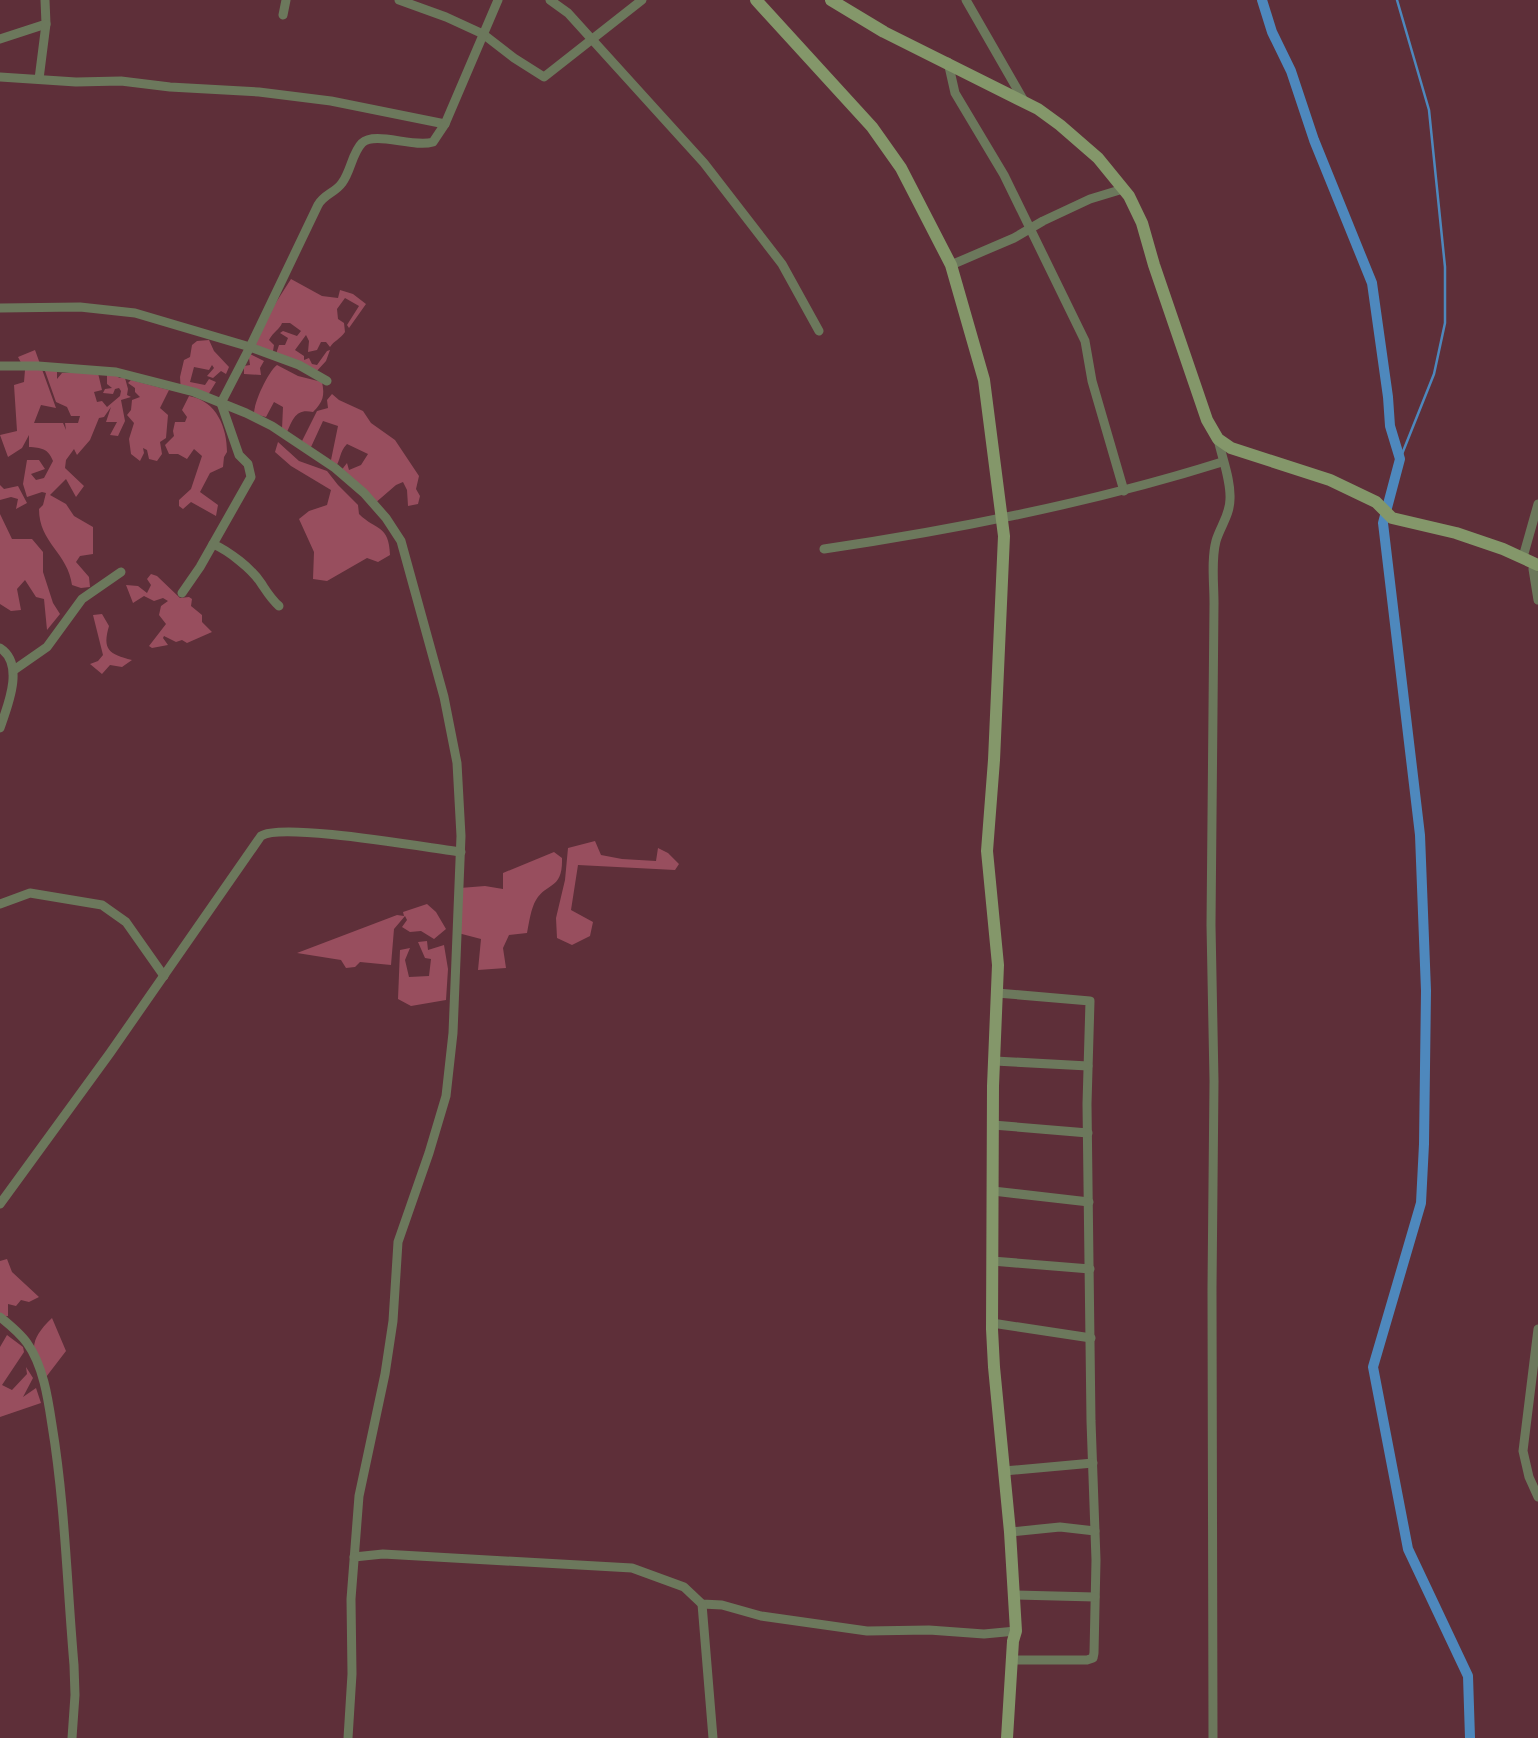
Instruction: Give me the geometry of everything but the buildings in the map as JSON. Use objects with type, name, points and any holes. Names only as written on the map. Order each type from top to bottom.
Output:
[{"type":"main road","points":[[756,0],[872,127],[901,168],[951,265],[984,380],[1004,536],[987,851],[998,965],[993,1125],[992,1323],[1016,1631],[1013,1641],[1007,1738]]},
{"type":"main road","points":[[831,0],[884,32],[1024,101],[1060,125],[1098,158],[1122,189],[1142,223],[1188,369],[1207,420],[1218,439],[1231,448],[1330,480],[1376,502],[1392,518],[1456,533],[1523,557],[1537,565]]},
{"type":"street","points":[[39,79],[46,24],[46,0]]},
{"type":"street","points":[[283,15],[286,0]]},
{"type":"street","points":[[400,0],[483,34],[513,58],[544,76],[594,40],[642,0]]},
{"type":"street","points":[[182,593],[251,477],[248,464],[239,455],[220,403],[322,199],[343,182],[360,145],[367,140],[377,138],[424,145],[433,142],[445,124],[498,0]]},
{"type":"street","points":[[550,0],[569,13],[704,163],[782,264],[819,331]]},
{"type":"street","points":[[966,0],[1024,101]]},
{"type":"street","points":[[0,38],[46,24]]},
{"type":"street","points":[[948,62],[955,93],[1004,175],[1084,341],[1092,381],[1124,491]]},
{"type":"street","points":[[0,77],[76,82],[121,81],[259,92],[331,101],[445,124]]},
{"type":"street","points":[[951,265],[1014,238],[1090,199],[1122,189]]},
{"type":"street","points":[[0,307],[80,307],[135,313],[250,347],[299,365],[327,381]]},
{"type":"street","points":[[0,366],[116,372],[194,392],[272,426],[335,468],[364,493],[386,518],[401,541],[451,723],[460,797],[461,852],[453,1033],[446,1096],[398,1242],[393,1321],[385,1374],[359,1496],[351,1599],[352,1674],[348,1738]]},
{"type":"street","points":[[1213,1738],[1214,1082],[1210,925],[1214,551],[1230,500],[1230,488],[1218,439]]},
{"type":"street","points":[[824,549],[1002,520],[1124,491],[1222,462]]},
{"type":"street","points":[[1523,557],[1538,504]]},
{"type":"street","points":[[213,544],[230,551],[260,581],[268,596],[279,606]]},
{"type":"street","points":[[1537,565],[1533,569],[1538,600]]},
{"type":"street","points":[[14,670],[47,647],[82,599],[121,572]]},
{"type":"street","points":[[0,648],[7,653],[14,670],[7,709],[0,728]]},
{"type":"street","points":[[0,1204],[255,844],[267,832],[302,831],[461,852]]},
{"type":"street","points":[[0,904],[30,893],[102,905],[126,922],[164,976]]},
{"type":"street","points":[[997,993],[1090,1001],[1088,1133],[1095,1531],[1093,1658],[1012,1660]]},
{"type":"street","points":[[995,1061],[1088,1066]]},
{"type":"street","points":[[993,1125],[1088,1133]]},
{"type":"street","points":[[993,1191],[1089,1202]]},
{"type":"street","points":[[992,1261],[1090,1269]]},
{"type":"street","points":[[0,1318],[15,1329],[28,1344],[43,1381],[51,1416],[59,1469],[74,1665],[72,1738]]},
{"type":"street","points":[[992,1323],[1090,1338]]},
{"type":"street","points":[[1538,1329],[1522,1451],[1538,1497]]},
{"type":"street","points":[[1004,1471],[1093,1463]]},
{"type":"street","points":[[1010,1532],[1060,1527],[1095,1531]]},
{"type":"street","points":[[354,1557],[383,1554],[632,1568],[684,1587],[702,1604],[722,1605],[761,1616],[876,1631],[929,1630],[984,1634],[1016,1631]]},
{"type":"street","points":[[1013,1595],[1095,1597]]},
{"type":"street","points":[[702,1604],[713,1738]]},
{"type":"shaded area","points":[[291,279],[322,296],[338,298],[340,290],[353,294],[366,304],[349,328],[347,325],[359,306],[345,298],[337,309],[338,319],[344,323],[345,332],[330,347],[326,342],[321,342],[317,350],[308,352],[309,341],[306,335],[295,350],[304,356],[304,360],[309,358],[312,364],[317,365],[330,350],[326,361],[315,373],[276,354],[279,345],[285,345],[288,338],[280,333],[283,331],[297,336],[301,331],[290,323],[282,323],[269,340],[274,345],[272,357],[250,343]]},
{"type":"shaded area","points":[[209,340],[214,351],[229,367],[226,374],[221,371],[213,378],[207,376],[214,368],[212,365],[209,370],[194,367],[190,382],[205,385],[209,379],[216,382],[208,395],[181,393],[180,377],[184,360],[190,357],[192,345],[197,341]]},
{"type":"shaded area","points":[[35,350],[56,408],[41,405],[34,423],[63,423],[66,430],[65,423],[78,423],[80,416],[71,416],[67,407],[56,402],[45,371],[57,371],[57,379],[62,373],[98,373],[102,390],[94,392],[97,402],[102,401],[107,407],[120,396],[121,391],[119,388],[115,389],[113,394],[103,393],[105,389],[112,388],[107,384],[107,375],[113,369],[119,378],[125,378],[127,395],[131,397],[121,400],[125,421],[118,436],[110,435],[117,422],[106,422],[111,407],[104,417],[99,418],[90,440],[77,455],[74,449],[66,460],[65,468],[84,486],[76,497],[66,479],[50,495],[66,504],[74,516],[93,527],[93,554],[80,556],[76,562],[89,577],[90,587],[72,585],[65,564],[48,540],[40,521],[39,509],[46,493],[27,497],[23,484],[27,460],[39,460],[45,469],[31,474],[36,480],[44,478],[53,461],[49,453],[29,447],[29,435],[22,448],[8,457],[0,435],[17,431],[14,385],[24,382],[25,370],[18,357]]},
{"type":"shaded area","points":[[244,351],[264,361],[260,368],[261,375],[244,374],[244,366],[250,365]]},
{"type":"shaded area","points":[[277,365],[298,376],[322,382],[323,387],[321,402],[313,412],[299,413],[287,432],[282,429],[283,407],[274,402],[266,417],[254,414],[262,388]]},
{"type":"shaded area","points":[[131,380],[169,390],[160,408],[168,415],[166,438],[160,442],[162,454],[157,461],[149,459],[147,450],[143,448],[140,461],[131,454],[129,439],[134,423],[127,415],[131,410],[132,400],[140,397],[128,383]]},
{"type":"shaded area","points":[[332,394],[363,411],[371,423],[395,440],[419,476],[416,489],[420,496],[418,504],[408,506],[407,490],[403,482],[374,504],[340,472],[347,463],[349,470],[361,465],[368,454],[347,444],[335,468],[331,460],[338,426],[323,421],[311,447],[300,445],[317,411],[328,408],[327,400]]},
{"type":"shaded area","points":[[189,396],[207,403],[218,417],[225,434],[227,452],[223,467],[210,473],[200,492],[218,505],[216,516],[191,502],[183,509],[179,506],[179,500],[191,489],[202,456],[194,449],[187,459],[178,454],[169,454],[165,445],[174,436],[175,422],[185,422],[187,417],[182,410]]},
{"type":"shaded area","points":[[278,442],[299,461],[327,471],[358,505],[359,514],[384,533],[390,555],[378,562],[367,558],[327,581],[313,579],[314,552],[299,519],[309,511],[327,505],[331,490],[291,466],[275,452]]},
{"type":"shaded area","points":[[0,485],[4,489],[18,486],[27,503],[16,509],[18,499],[11,497],[0,500]]},
{"type":"shaded area","points":[[0,514],[12,539],[32,539],[43,552],[43,572],[53,603],[60,614],[47,630],[44,599],[36,597],[25,580],[17,589],[21,610],[11,611],[0,604]]},
{"type":"shaded area","points":[[151,574],[157,576],[180,598],[192,599],[191,606],[202,615],[202,622],[212,632],[187,643],[182,640],[176,642],[164,636],[168,645],[152,648],[149,646],[166,624],[159,615],[161,606],[168,601],[163,598],[154,601],[144,596],[133,603],[126,585],[138,586],[147,593],[151,585],[147,579]]},
{"type":"shaded area","points":[[102,614],[109,626],[106,641],[109,650],[132,660],[122,667],[110,665],[102,674],[90,664],[103,655],[93,615]]},
{"type":"shaded area","points":[[595,841],[601,855],[656,861],[658,848],[679,864],[675,870],[578,865],[571,910],[593,922],[590,936],[572,945],[557,938],[556,918],[565,880],[568,848]]},
{"type":"shaded area","points":[[554,852],[562,858],[560,876],[536,900],[527,933],[509,935],[503,948],[506,968],[478,970],[481,939],[458,933],[460,888],[485,886],[503,889],[503,873]]},
{"type":"shaded area","points":[[427,904],[436,912],[446,929],[434,939],[421,931],[410,932],[402,927],[407,920],[405,916],[394,929],[391,965],[360,962],[355,967],[346,968],[341,960],[297,953],[397,915],[404,916],[403,912]]},
{"type":"shaded area","points":[[427,941],[428,950],[444,945],[448,969],[446,1000],[411,1006],[398,999],[400,950],[410,948],[405,960],[409,977],[429,976],[431,959],[425,958],[418,942]]},
{"type":"shaded area","points":[[7,1259],[12,1272],[39,1297],[29,1302],[21,1300],[16,1306],[8,1304],[8,1316],[0,1317],[0,1261]]},
{"type":"shaded area","points":[[52,1318],[66,1351],[43,1381],[34,1347],[38,1334]]},
{"type":"shaded area","points":[[7,1335],[23,1347],[24,1352],[2,1385],[12,1390],[27,1374],[26,1367],[33,1378],[23,1397],[36,1388],[41,1403],[0,1417],[0,1347]]},
{"type":"waterway","points":[[1262,0],[1272,32],[1291,71],[1314,140],[1372,283],[1390,426],[1400,459],[1383,523],[1420,835],[1426,991],[1424,1144],[1421,1203],[1373,1367],[1408,1549],[1468,1676],[1470,1738]]},
{"type":"waterway","points":[[1397,0],[1429,110],[1445,267],[1445,323],[1434,374],[1400,459]]}]
